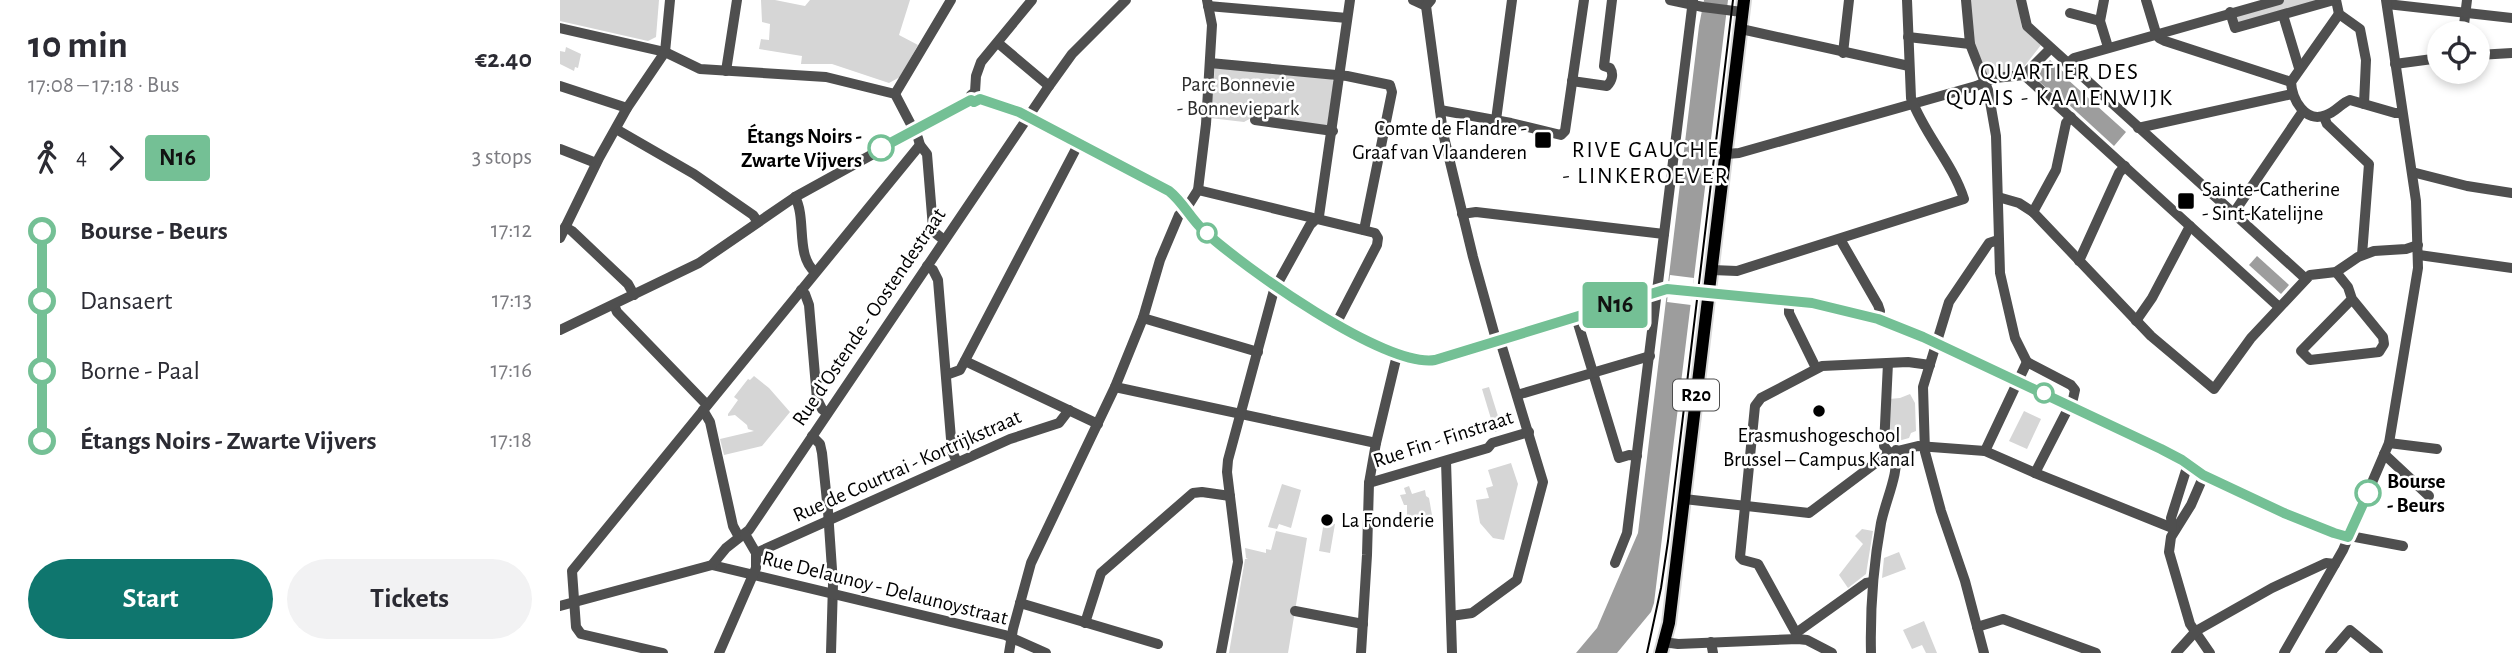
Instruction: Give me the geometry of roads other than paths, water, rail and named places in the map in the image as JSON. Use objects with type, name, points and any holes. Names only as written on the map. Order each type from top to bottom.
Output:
[{"type":"main road","name":"R20","points":[[1665,648],[1684,499],[1700,292],[1712,270],[1743,6]]},
{"type":"street","points":[[560,238],[626,108],[665,52],[670,0]]},
{"type":"street","points":[[726,71],[737,0]]},
{"type":"street","points":[[895,94],[951,0]]},
{"type":"street","points":[[975,97],[978,69],[1032,0]]},
{"type":"street","name":"Rue d'Ostende - Oostendestraat","points":[[712,565],[742,535],[812,436],[1072,54],[1126,0]]},
{"type":"street","points":[[1221,653],[1238,562],[1227,467],[1276,285],[1310,225],[1319,216],[1350,0]]},
{"type":"street","points":[[1413,0],[1428,3],[1443,133],[1462,214],[1543,482],[1517,580],[1472,614],[1451,616]]},
{"type":"street","points":[[1496,120],[1512,0]]},
{"type":"street","points":[[1440,110],[1561,135],[1565,131],[1584,0]]},
{"type":"street","points":[[1572,81],[1607,86],[1611,82],[1612,72],[1604,66],[1612,0]]},
{"type":"street","points":[[1675,0],[1727,10],[1743,6]]},
{"type":"street","points":[[1843,53],[1849,0]]},
{"type":"street","points":[[1712,270],[1737,271],[1964,199],[1947,160],[1913,103],[1909,66],[1908,0]]},
{"type":"street","points":[[1964,0],[1970,44],[1985,82],[1996,136],[2000,273],[2008,314],[2015,338],[2027,362],[2072,386],[2075,391],[2035,473]]},
{"type":"street","points":[[2021,0],[2026,26],[2306,279]]},
{"type":"street","points":[[2104,0],[2101,21],[2108,47]]},
{"type":"street","points":[[2146,0],[2159,38],[2291,82]]},
{"type":"street","points":[[2067,64],[2074,58],[2108,47],[2279,0]]},
{"type":"street","points":[[2230,12],[2235,29],[2335,0],[2339,14],[2360,29],[2366,60],[2364,104]]},
{"type":"street","points":[[2464,21],[2467,0]]},
{"type":"street","points":[[2284,653],[2335,564],[2389,443],[2403,360],[2418,250],[2417,206],[2386,2],[2512,18]]},
{"type":"street","points":[[1009,653],[1031,563],[1115,387],[1143,318],[1168,240],[1179,215],[1198,190],[1212,25],[1207,3],[1347,18]]},
{"type":"street","points":[[1615,562],[1627,533],[1696,4]]},
{"type":"street","points":[[2070,13],[2101,21]]},
{"type":"street","points":[[2339,14],[2291,82],[2292,94],[2303,111],[2324,117],[2350,100],[2402,113]]},
{"type":"street","points":[[2283,15],[2300,68]]},
{"type":"street","points":[[560,28],[665,52],[700,69],[826,77],[895,94],[926,154],[934,232],[944,240]]},
{"type":"street","points":[[1741,29],[1909,66]]},
{"type":"street","points":[[1908,37],[1970,44]]},
{"type":"street","points":[[998,43],[1049,86]]},
{"type":"street","points":[[1727,154],[1739,153],[1999,77],[2024,75],[2050,48]]},
{"type":"street","points":[[2490,54],[2512,53]]},
{"type":"street","points":[[2395,64],[2427,60]]},
{"type":"street","points":[[1210,63],[1340,75],[1390,85],[1392,92],[1364,230]]},
{"type":"street","points":[[2024,75],[2279,307]]},
{"type":"street","points":[[560,86],[626,108]]},
{"type":"street","points":[[2137,128],[2292,94]]},
{"type":"street","points":[[560,330],[699,264],[795,197],[975,97],[1028,116],[1169,191],[1181,201],[1204,231],[1276,285],[1336,324],[1397,355],[1424,362],[1499,342],[1668,289],[1829,307],[1878,319],[1937,343],[2070,405],[2188,464],[2203,475],[2284,513],[2348,537],[2403,546]]},
{"type":"street","points":[[2233,214],[2303,111]]},
{"type":"street","points":[[2033,212],[2056,170],[2066,123],[2071,117]]},
{"type":"street","points":[[2324,117],[2327,124],[2369,164],[2362,255]]},
{"type":"street","points":[[1255,120],[1333,131]]},
{"type":"street","points":[[616,129],[694,174],[758,222]]},
{"type":"street","points":[[946,375],[960,370],[1079,143]]},
{"type":"street","points":[[663,653],[581,634],[576,627],[572,571],[920,145]]},
{"type":"street","points":[[560,149],[596,163]]},
{"type":"street","points":[[2079,261],[2124,166]]},
{"type":"street","points":[[2412,172],[2467,186],[2512,193]]},
{"type":"street","points":[[1198,190],[1377,235],[1377,245],[1336,324]]},
{"type":"street","points":[[795,197],[800,207],[806,258],[815,272]]},
{"type":"street","points":[[1998,197],[2019,203],[2033,212],[2136,321],[2214,389],[2251,338],[2310,275],[2336,272],[2362,255],[2418,250],[2511,268]]},
{"type":"street","points":[[1462,214],[1476,212],[1664,234]]},
{"type":"street","points":[[2136,321],[2190,226]]},
{"type":"street","points":[[565,227],[628,284],[634,295]]},
{"type":"street","points":[[1840,239],[1878,305],[1878,319]]},
{"type":"street","points":[[1984,653],[1941,511],[1925,446],[1923,387],[1949,302],[1989,243],[1998,240]]},
{"type":"street","points":[[927,266],[933,270],[938,281],[953,451],[957,461]]},
{"type":"street","points":[[2336,272],[2348,287],[2352,299],[2382,335],[2384,344],[2379,352],[2311,361],[2301,351],[2352,299]]},
{"type":"street","points":[[801,290],[809,305],[817,399],[822,410],[827,413]]},
{"type":"street","points":[[1789,301],[1789,313],[1815,368]]},
{"type":"street","points":[[614,304],[617,312],[705,408],[733,527],[756,553],[754,576],[719,653]]},
{"type":"street","points":[[1576,317],[1619,458],[1637,456]]},
{"type":"street","points":[[1143,318],[1258,352]]},
{"type":"street","points":[[1361,653],[1369,483],[1397,355]]},
{"type":"street","points":[[1517,395],[1650,356]]},
{"type":"street","points":[[965,361],[1098,424]]},
{"type":"street","points":[[1796,636],[1758,564],[1740,557],[1755,406],[1761,398],[1815,368],[1921,362],[1930,365]]},
{"type":"street","points":[[1985,450],[2027,362]]},
{"type":"street","points":[[1871,653],[1872,582],[1882,519],[1898,462],[1893,451],[1884,446],[1888,363]]},
{"type":"street","points":[[1115,387],[1376,443]]},
{"type":"street","name":"Rue de Courtrai - Kortrijkstraat","points":[[756,553],[957,461],[1010,439],[1059,423],[1069,410]]},
{"type":"street","name":"Rue Fin - Finstraat","points":[[1369,483],[1488,448],[1492,443],[1528,432]]},
{"type":"street","points":[[812,436],[820,444],[822,453],[828,521],[834,594],[831,653]]},
{"type":"street","points":[[2389,443],[2437,449]]},
{"type":"street","points":[[1684,499],[1810,513],[1893,451],[1925,446],[1985,450],[2035,473],[2174,528]]},
{"type":"street","points":[[2384,454],[2429,496]]},
{"type":"street","points":[[1446,461],[1452,653]]},
{"type":"street","points":[[2174,528],[2171,517],[2188,464]]},
{"type":"street","points":[[2203,475],[2192,505],[2174,528],[2169,552],[2188,620],[2210,653]]},
{"type":"street","points":[[1085,622],[1101,573],[1194,493],[1230,496]]},
{"type":"street","points":[[2176,653],[2190,635],[2272,588],[2326,563],[2335,564]]},
{"type":"street","points":[[560,606],[712,565]]},
{"type":"street","name":"Rue Delaunoy - Delaunoystraat","points":[[712,565],[1012,638],[1046,653]]},
{"type":"street","points":[[1796,636],[1866,583],[1872,582]]},
{"type":"street","points":[[1020,603],[1158,644]]},
{"type":"street","points":[[1295,611],[1363,624]]},
{"type":"street","points":[[1977,626],[2003,619],[2096,653]]},
{"type":"street","points":[[2330,653],[2350,630],[2378,653]]},
{"type":"street","points":[[1665,648],[1712,648],[1796,636],[1832,653]]},
{"type":"tram line","points":[[1647,653],[1668,541],[1733,0]]},
{"type":"place","name":"Comte de Flandre - Graaf van Vlaanderen","points":[[1543,140]]},
{"type":"place","name":"Étangs Noirs - Zwarte Vijvers","points":[[881,148]]},
{"type":"place","name":"Sainte-Catherine - Sint-Katelijne","points":[[2186,201]]},
{"type":"place","name":"Erasmushogeschool Brussel – Campus Kanal","points":[[1819,411]]},
{"type":"place","name":"Bourse - Beurs","points":[[2368,493]]},
{"type":"place","name":"La Fonderie","points":[[1327,520]]},
{"type":"district","name":"QUARTIER DES QUAIS - KAAIENWIJK","points":[[2060,85]]},
{"type":"district","name":"RIVE GAUCHE - LINKEROEVER","points":[[1646,163]]},
{"type":"park label","name":"Parc Bonnevie - Bonneviepark","points":[[1238,96]]}]
